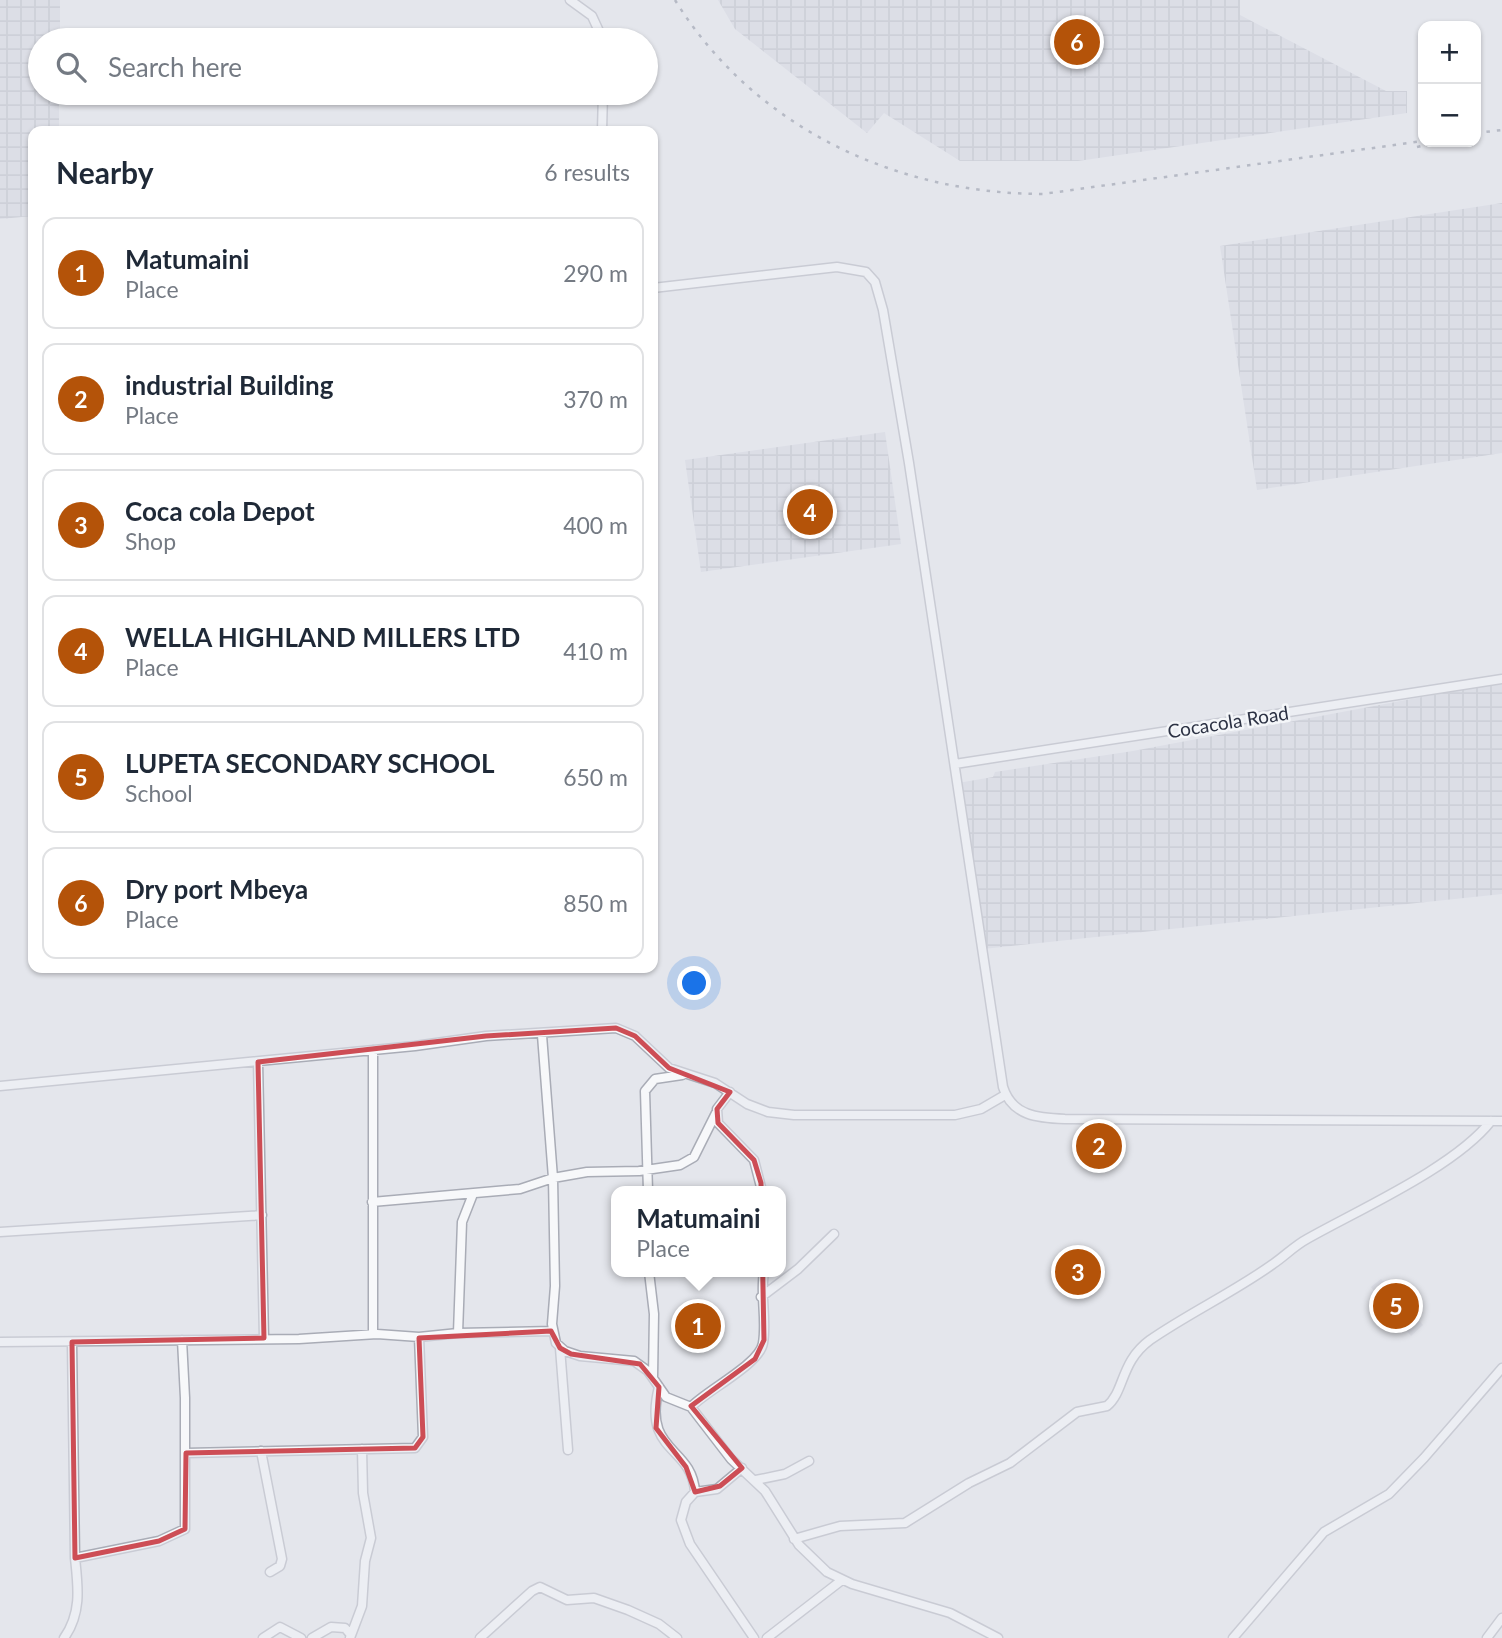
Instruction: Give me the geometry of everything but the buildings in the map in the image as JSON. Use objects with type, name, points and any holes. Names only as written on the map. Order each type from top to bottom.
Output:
[{"type":"street","points":[[570,0],[592,16],[598,28]]},
{"type":"street","points":[[602,126],[603,105]]},
{"type":"street","points":[[658,287],[837,267],[861,270],[875,282],[883,310],[909,463],[939,675],[1005,1095],[1020,1112],[1047,1119],[1502,1121]]},
{"type":"street","name":"Cocacola Road","points":[[955,764],[1502,680]]},
{"type":"street","points":[[0,1086],[258,1062],[486,1036],[621,1029],[635,1036],[661,1063],[685,1074],[708,1080],[758,1109],[794,1115],[955,1115],[981,1109],[1005,1095]]},
{"type":"street","points":[[542,1035],[553,1178],[555,1286],[552,1331],[560,1348],[568,1450]]},
{"type":"street","points":[[373,1050],[373,1334]]},
{"type":"street","points":[[258,1062],[264,1338]]},
{"type":"street","points":[[648,1186],[644,1098],[647,1086],[654,1079],[685,1074]]},
{"type":"street","points":[[372,1202],[528,1188],[553,1178],[601,1170],[647,1170],[691,1161],[730,1092]]},
{"type":"street","points":[[716,1113],[723,1131],[754,1160],[761,1186]]},
{"type":"street","points":[[794,1539],[840,1526],[905,1523],[969,1483],[1010,1463],[1077,1412],[1107,1406],[1115,1395],[1126,1366],[1152,1339],[1273,1264],[1299,1244],[1449,1157],[1479,1135],[1491,1121]]},
{"type":"street","points":[[458,1333],[461,1222],[472,1194]]},
{"type":"street","points":[[0,1233],[262,1214]]},
{"type":"street","points":[[761,1297],[797,1269],[834,1234]]},
{"type":"street","points":[[650,1277],[654,1314],[653,1377]]},
{"type":"street","points":[[691,1407],[759,1355],[764,1340],[761,1297],[763,1277]]},
{"type":"street","points":[[0,1342],[373,1334],[419,1337],[458,1333],[552,1331]]},
{"type":"street","points":[[186,1453],[408,1450],[421,1444],[424,1426],[419,1337]]},
{"type":"street","points":[[75,1558],[147,1544],[180,1533],[187,1524],[182,1340]]},
{"type":"street","points":[[64,1638],[78,1602],[72,1342]]},
{"type":"street","points":[[560,1348],[580,1356],[634,1362],[653,1377],[666,1397],[691,1407],[742,1468],[756,1480],[794,1539],[812,1560],[842,1580],[950,1613],[999,1638]]},
{"type":"street","points":[[1233,1638],[1324,1532],[1389,1494],[1502,1368]]},
{"type":"street","points":[[659,1387],[654,1408],[656,1429],[686,1467],[695,1492]]},
{"type":"street","points":[[351,1637],[362,1606],[365,1561],[371,1538],[362,1486],[362,1450]]},
{"type":"street","points":[[261,1451],[282,1559],[280,1566],[270,1572]]},
{"type":"street","points":[[756,1480],[785,1474],[809,1461]]},
{"type":"street","points":[[742,1468],[717,1489],[695,1492],[682,1512],[685,1535],[715,1585],[754,1638]]},
{"type":"street","points":[[766,1638],[842,1580]]},
{"type":"street","points":[[480,1638],[531,1591],[540,1587],[564,1599],[591,1598],[628,1609],[659,1624],[677,1638]]},
{"type":"street","points":[[1487,1638],[1502,1618]]},
{"type":"street","points":[[312,1638],[337,1626],[345,1628],[351,1637]]},
{"type":"street","points":[[263,1638],[280,1627],[301,1638]]},
{"type":"highlighted area","points":[[616,1028],[635,1036],[669,1068],[730,1092],[717,1109],[718,1123],[754,1160],[761,1183],[764,1340],[755,1359],[691,1406],[742,1468],[720,1486],[695,1492],[686,1467],[656,1428],[659,1387],[640,1364],[571,1354],[560,1348],[551,1331],[419,1338],[423,1437],[415,1448],[186,1453],[185,1529],[159,1541],[75,1558],[72,1342],[264,1338],[258,1062],[486,1036]]},
{"type":"shaded area","points":[[0,0],[60,0],[60,28],[28,28],[28,105],[59,105],[59,126],[28,126],[28,216],[0,219]]},
{"type":"shaded area","points":[[718,0],[1240,0],[1240,15],[1386,91],[1407,91],[1407,113],[1078,161],[960,161],[884,113],[867,133],[735,29]]},
{"type":"shaded area","points":[[1502,203],[1502,453],[1257,490],[1220,246]]},
{"type":"shaded area","points":[[885,432],[901,544],[701,572],[685,460]]},
{"type":"shaded area","points":[[1502,682],[1502,894],[983,949],[958,783],[993,777],[995,772],[1133,751]]},
{"type":"shaded area","points":[[1381,1279],[1423,1325],[1411,1336],[1371,1287]]},
{"type":"railway","points":[[675,0],[708,45],[745,84],[788,118],[834,145],[883,166],[935,182],[989,191],[1043,194],[1418,142]]},
{"type":"railway","points":[[1481,132],[1502,130]]},
{"type":"place","name":"Dry port Mbeya","points":[[1077,42]]},
{"type":"place","name":"WELLA HIGHLAND MILLERS LTD","points":[[810,512]]},
{"type":"place","name":"industrial Building","points":[[1099,1146]]},
{"type":"place","name":"Coca cola Depot","points":[[1078,1272]]},
{"type":"place","name":"LUPETA SECONDARY SCHOOL","points":[[1396,1306]]},
{"type":"place","name":"Matumaini","points":[[698,1326]]}]
